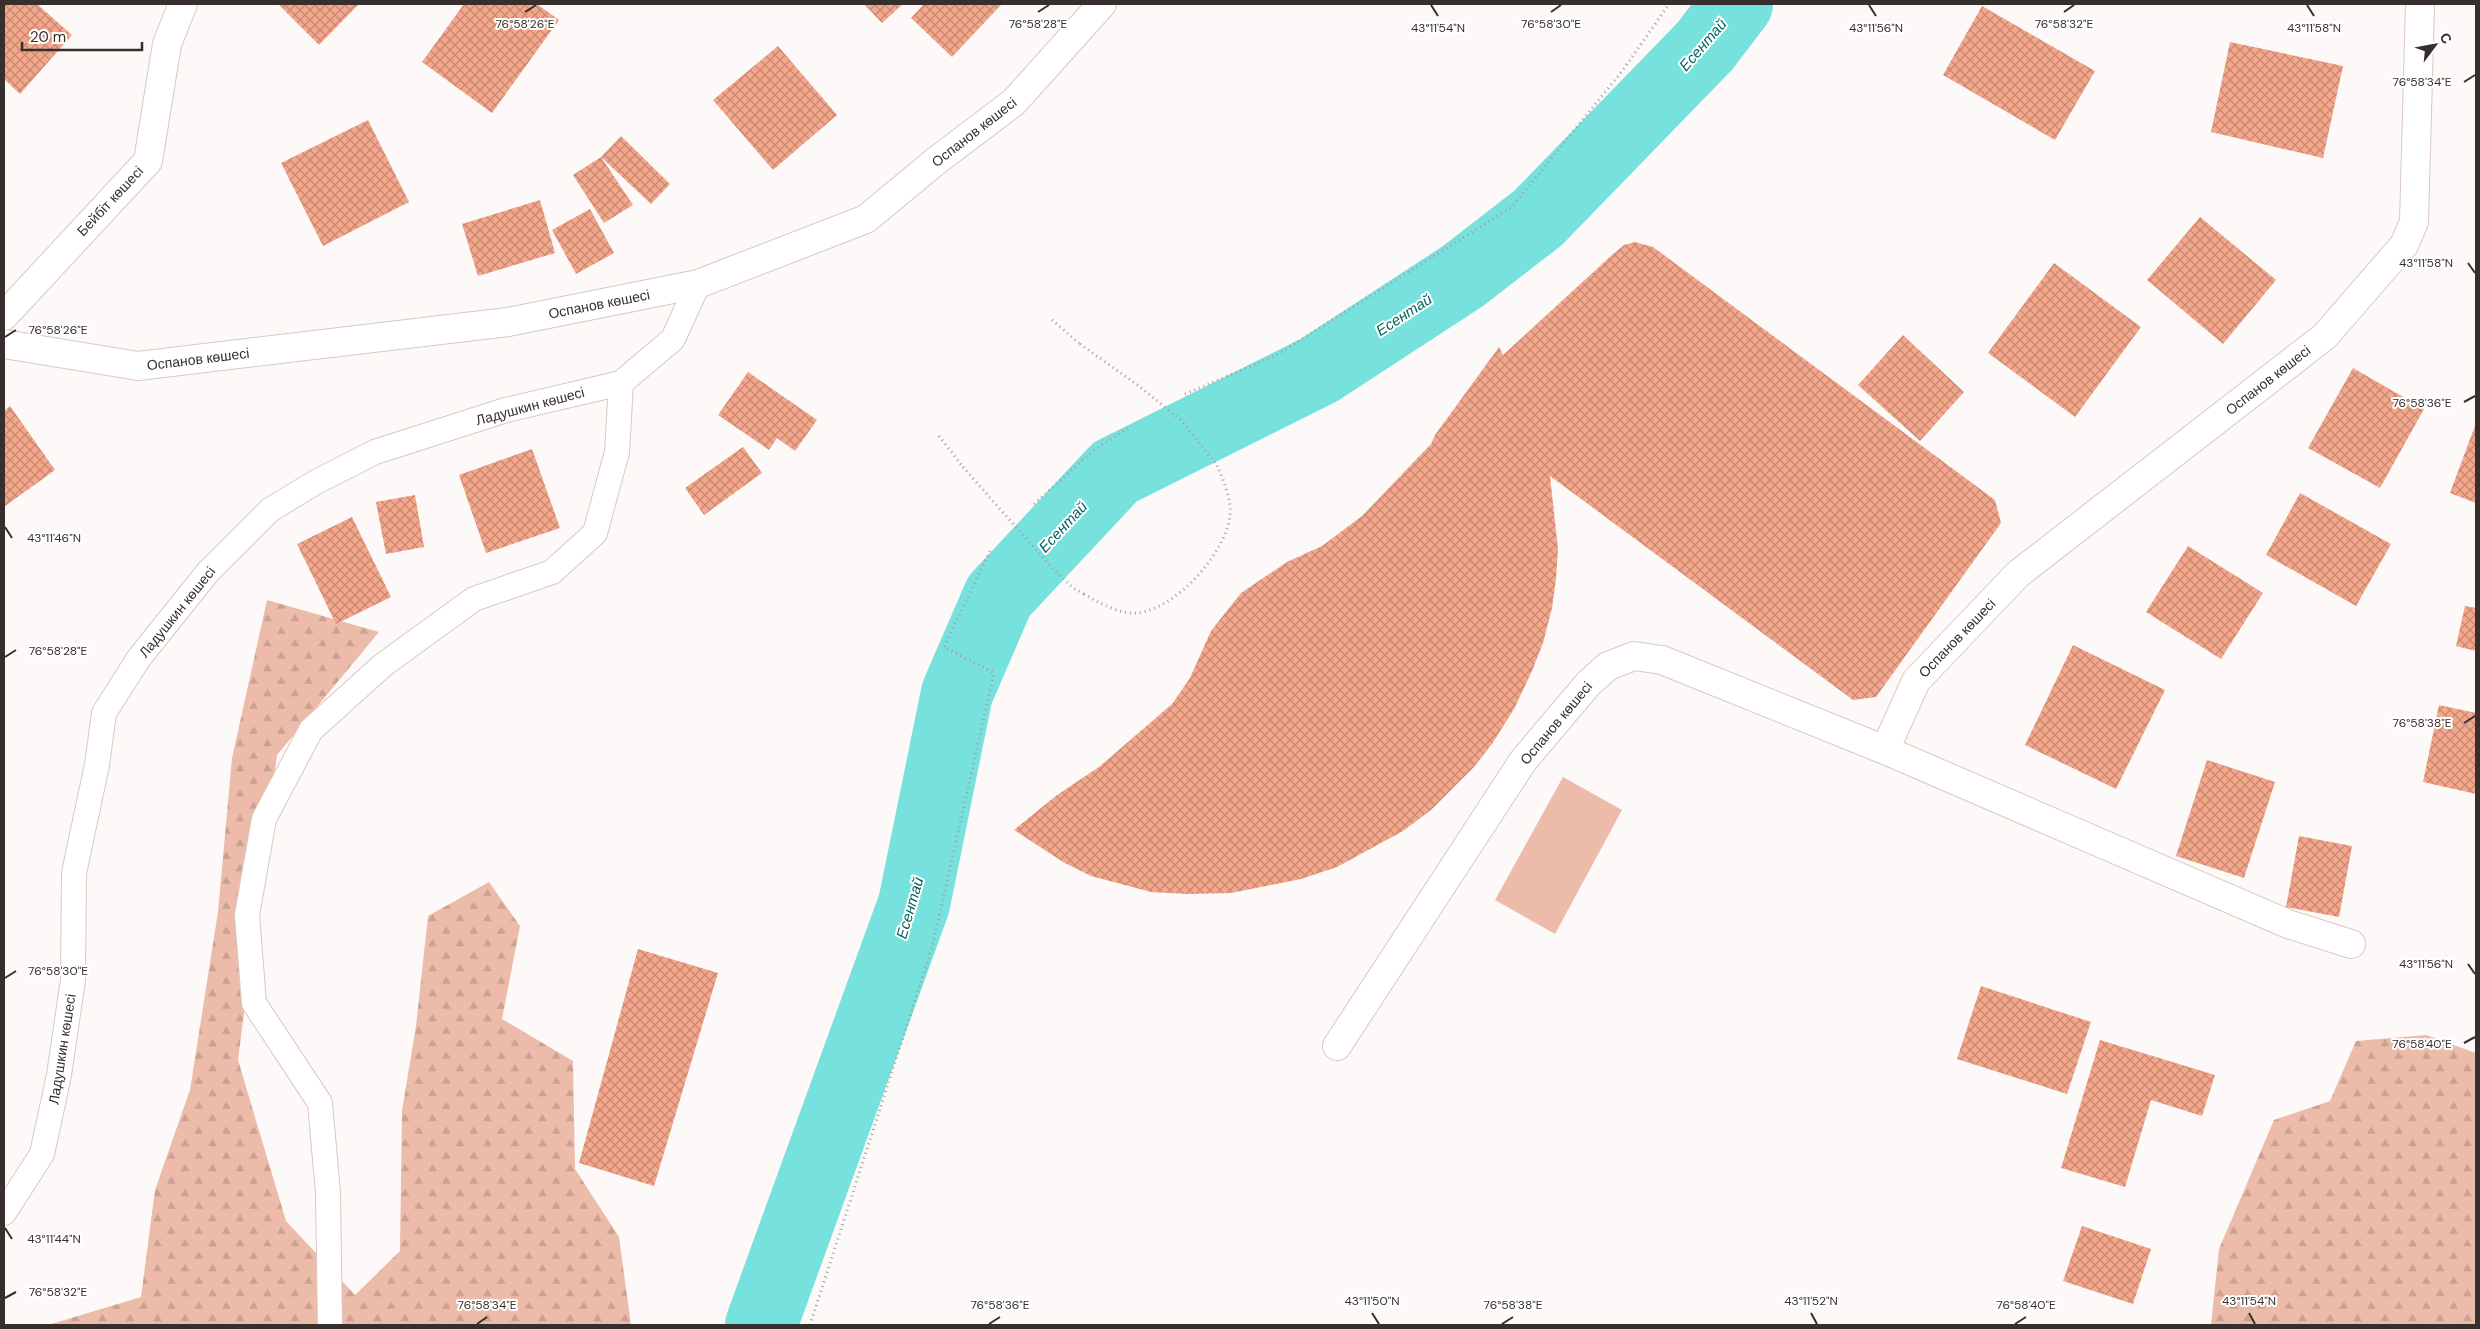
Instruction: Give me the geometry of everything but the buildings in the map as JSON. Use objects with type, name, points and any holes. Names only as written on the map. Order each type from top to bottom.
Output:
[{"type":"street","name":"Бейбіт көшесі","points":[[4,316],[148,161],[167,44],[183,4]]},
{"type":"street","name":"Оспанов көшесі","points":[[4,344],[138,366],[508,322],[698,284],[866,219],[936,160],[1014,102],[1102,4]]},
{"type":"street","name":"Оспанов көшесі","points":[[1337,1046],[1523,761],[1588,684],[1608,666],[1634,656],[1662,660],[1885,750],[1916,681],[2018,574],[2325,336],[2404,245],[2414,222],[2420,4]]},
{"type":"street","points":[[1885,750],[2288,924],[2351,944]]},
{"type":"lane","name":"Ладушкин көшесі","points":[[4,1213],[42,1154],[59,1076],[73,980],[74,873],[97,765],[104,713],[139,658],[208,572],[270,510],[316,482],[375,452],[506,410],[621,383],[673,339],[698,284]]},
{"type":"lane","points":[[330,1325],[328,1192],[320,1103],[254,1003],[247,915],[264,819],[311,730],[383,665],[474,599],[552,572],[594,533],[617,452],[621,383]]},
{"type":"path","points":[[1185,394],[1275,356],[1512,207],[1623,70],[1669,4]]},
{"type":"path","points":[[939,436],[962,467],[1051,567],[1073,588],[1104,606],[1137,613],[1166,603],[1200,576],[1224,539],[1230,515],[1224,480],[1217,465],[1182,421],[1139,386],[1080,344],[1052,320]]},
{"type":"path","points":[[1034,504],[1094,450],[1130,427]]},
{"type":"path","points":[[810,1325],[932,948],[994,673],[944,647],[990,551]]},
{"type":"green space","points":[[267,600],[379,632],[277,755],[238,1060],[286,1221],[355,1295],[400,1251],[402,1111],[416,1026],[428,916],[489,882],[520,926],[502,1019],[573,1061],[575,1169],[619,1237],[631,1325],[48,1325],[141,1297],[155,1190],[190,1090],[218,912],[232,758]]},
{"type":"green space","points":[[1563,777],[1622,810],[1555,934],[1495,900]]},
{"type":"green space","points":[[2426,1035],[2476,1053],[2476,1325],[2211,1325],[2219,1249],[2274,1120],[2330,1101],[2356,1041]]},
{"type":"waterway","name":"Есентай","points":[[761,1325],[914,904],[957,693],[999,596],[1115,472],[1319,370],[1463,276],[1538,218],[1705,46],[1737,4]]}]
